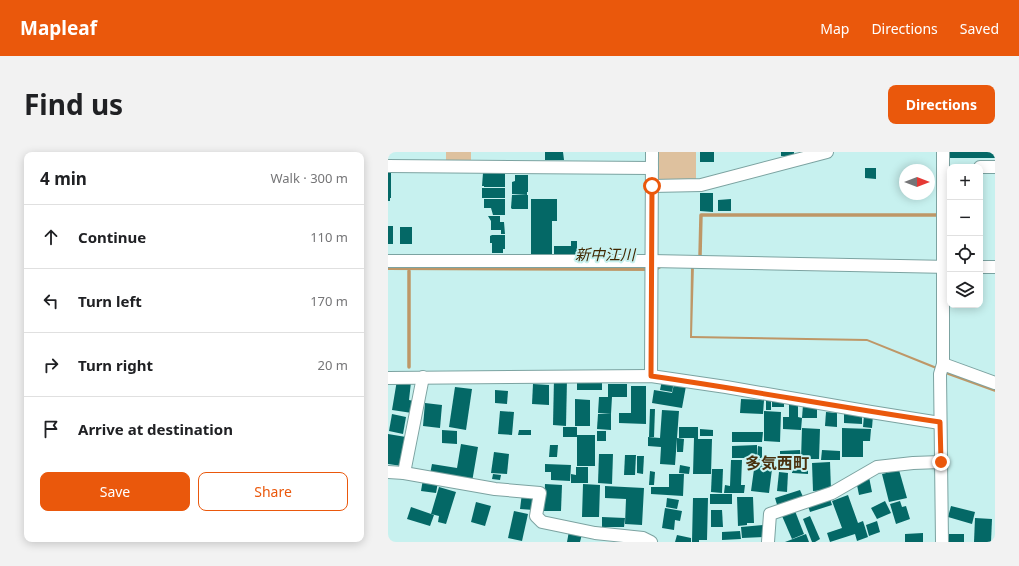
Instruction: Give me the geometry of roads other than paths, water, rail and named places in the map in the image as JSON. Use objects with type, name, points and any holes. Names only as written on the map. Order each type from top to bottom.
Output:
[{"type":"street","points":[[651,376],[652,152]]},
{"type":"street","points":[[652,186],[701,185],[827,152]]},
{"type":"street","points":[[942,542],[940,374],[943,364],[946,267],[946,168],[943,152]]},
{"type":"street","points":[[388,166],[652,168]]},
{"type":"street","points":[[983,167],[995,167]]},
{"type":"street","points":[[388,261],[651,266],[946,267]]},
{"type":"street","points":[[983,267],[995,267]]},
{"type":"street","points":[[943,364],[995,383]]},
{"type":"street","points":[[388,378],[651,376],[940,422]]},
{"type":"street","points":[[404,473],[422,377]]},
{"type":"street","points":[[768,542],[770,514],[832,493],[876,467],[941,462]]},
{"type":"street","points":[[388,472],[404,473],[495,489],[540,493],[536,516],[542,522],[593,537],[643,538],[651,542]]},
{"type":"waterway","points":[[700,256],[701,215],[936,215]]},
{"type":"waterway","points":[[409,271],[409,367]]},
{"type":"waterway","name":"新中江川","points":[[948,373],[995,390]]},
{"type":"district","name":"多気西町","points":[[777,463]]}]
